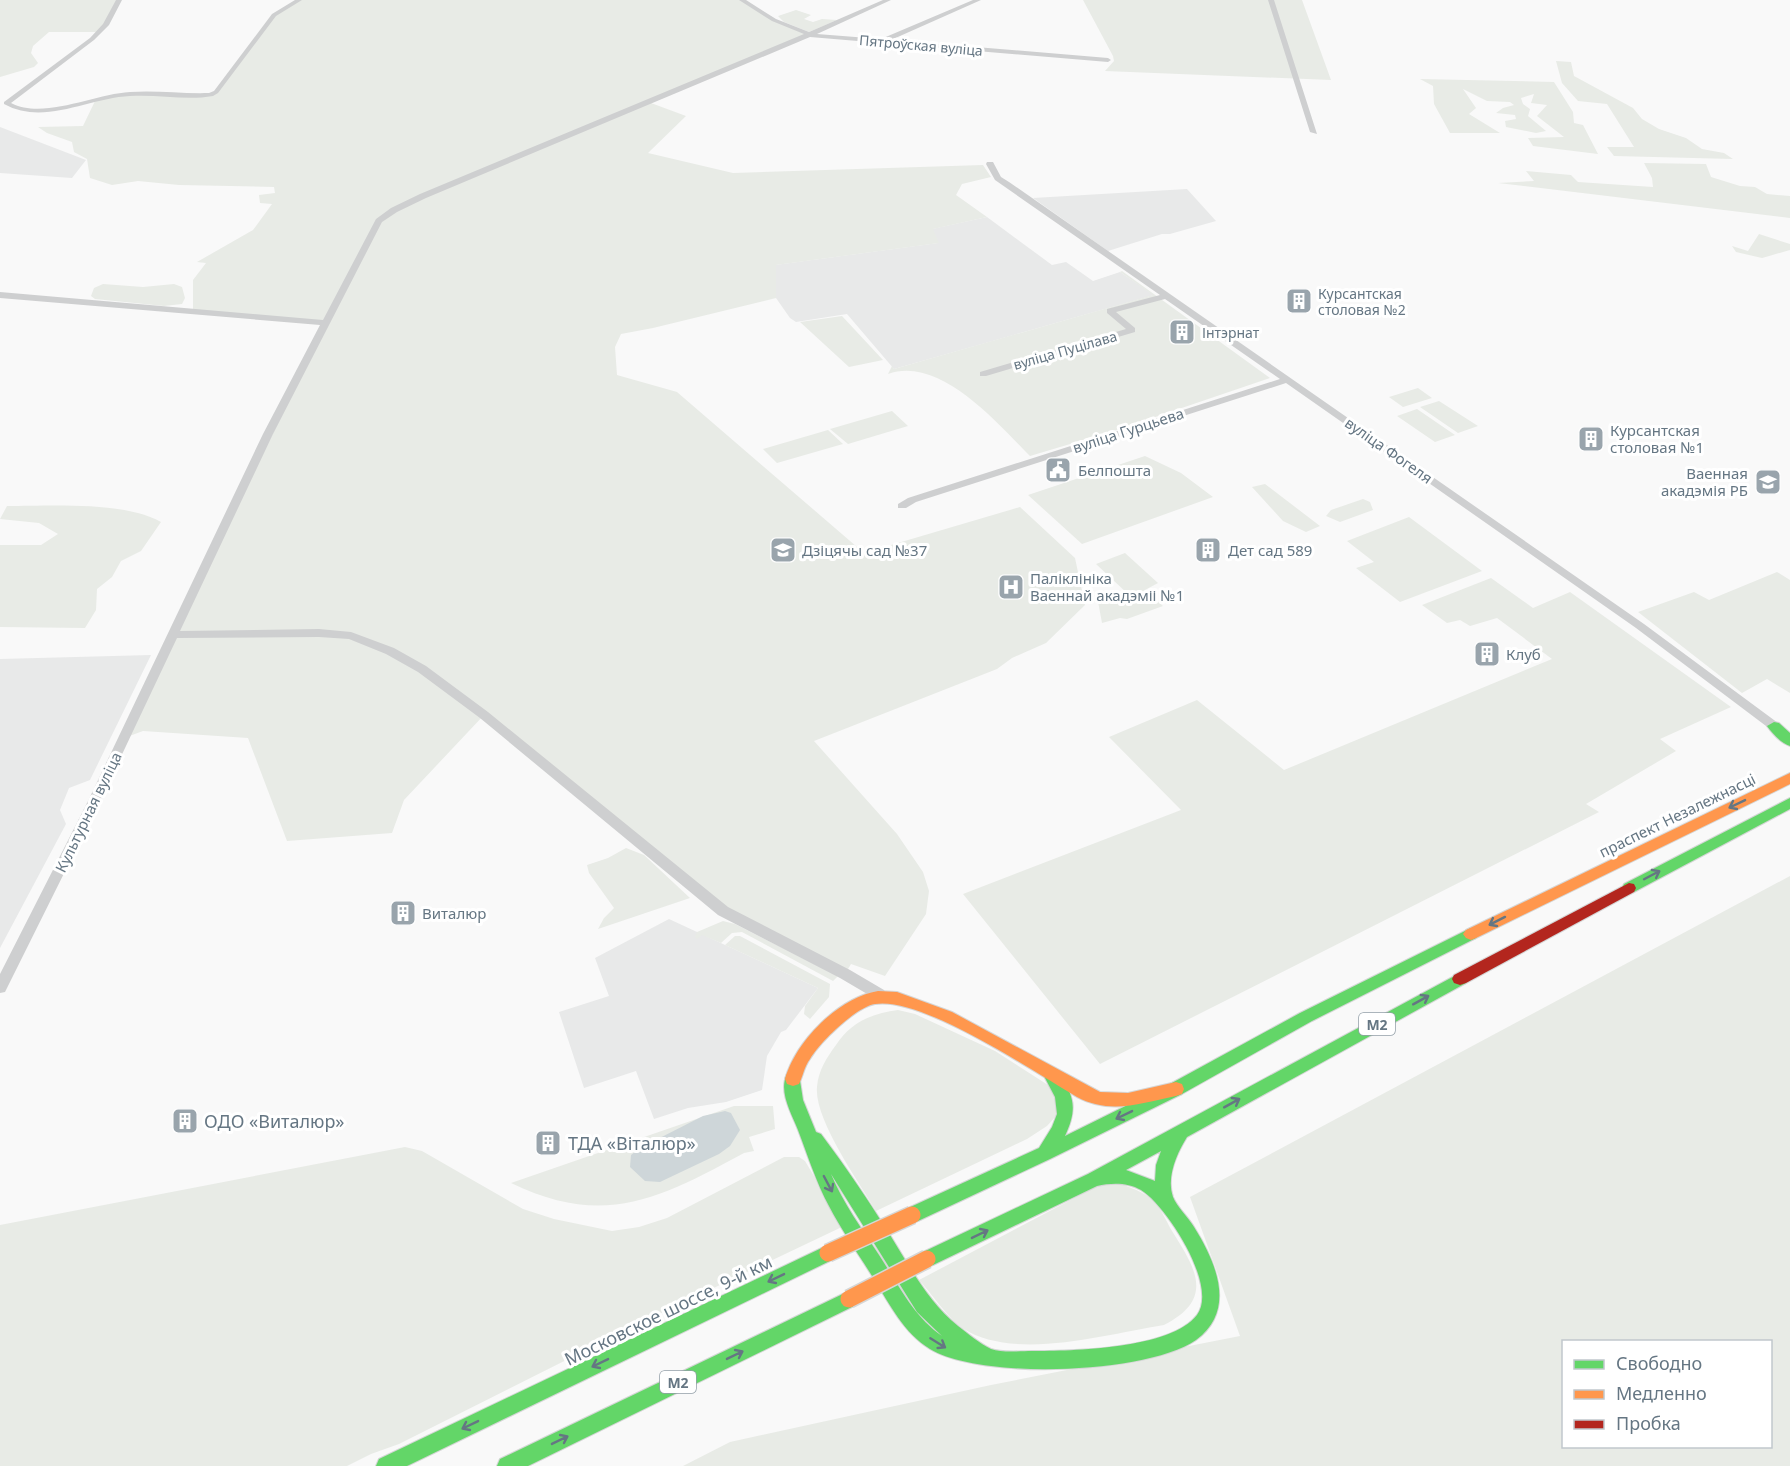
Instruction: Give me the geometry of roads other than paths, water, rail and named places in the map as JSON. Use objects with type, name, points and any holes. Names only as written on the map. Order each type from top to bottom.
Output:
[{"type":"highway","points":[[1774,726],[1790,735]]},
{"type":"highway","points":[[1774,726],[1790,741]]},
{"type":"highway","name":"праспект Незалежнасці","points":[[1176,1089],[1306,1017],[1790,778]]},
{"type":"highway","name":"М2","points":[[507,1466],[1094,1179],[1600,902],[1790,803]]},
{"type":"highway","points":[[1094,1179],[1118,1175],[1130,1176],[1151,1188],[1165,1200],[1202,1258],[1208,1275],[1210,1290],[1208,1308],[1203,1322],[1191,1333],[1156,1346],[1068,1360],[1023,1361],[962,1356],[932,1340],[916,1328],[870,1259],[833,1194],[813,1154],[797,1109],[792,1087],[798,1062],[821,1034],[848,1010],[879,994],[923,1006],[1005,1047],[1050,1074],[1099,1099],[1119,1100],[1176,1089]]},
{"type":"highway","points":[[1044,1154],[1066,1121],[1068,1111],[1062,1088],[1050,1074]]},
{"type":"highway","name":"М2","points":[[1044,1154],[1176,1089]]},
{"type":"highway","points":[[806,1130],[846,1179],[924,1306],[951,1332],[991,1359]]},
{"type":"highway","points":[[1165,1200],[1162,1179],[1164,1159],[1181,1132]]},
{"type":"highway","name":"Московское шоссе, 9-й км","points":[[386,1466],[828,1253],[1044,1154]]},
{"type":"street","points":[[119,0],[106,25],[92,39],[3,103],[12,108],[24,110],[46,110],[126,93],[211,95],[216,92],[274,15],[299,0]]},
{"type":"street","name":"Пятроўская вуліца","points":[[742,0],[774,20],[811,35],[1108,60]]},
{"type":"street","name":"Культурная вуліца","points":[[0,988],[175,635],[205,565],[268,434],[372,232],[383,217],[394,210],[811,35],[888,0]]},
{"type":"street","points":[[880,42],[978,0]]},
{"type":"street","points":[[1271,0],[1314,132]]},
{"type":"street","name":"вуліца Фогеля","points":[[990,164],[1000,180],[1640,626],[1774,726]]},
{"type":"street","points":[[0,295],[327,322]]},
{"type":"street","name":"вуліца Пуцілава","points":[[983,374],[1132,330],[1110,312],[1166,296]]},
{"type":"street","name":"вуліца Гурцьева","points":[[902,506],[912,500],[1034,459],[1286,380]]},
{"type":"street","points":[[175,635],[319,633],[351,636],[390,651],[422,669],[484,715],[723,911],[879,994]]},
{"type":"place","name":"Курсантская столовая №2","points":[[1299,301]]},
{"type":"place","name":"Інтэрнат","points":[[1182,332]]},
{"type":"place","name":"Курсантская столовая №1","points":[[1591,439]]},
{"type":"place","name":"Белпошта","points":[[1058,470]]},
{"type":"place","name":"Ваенная акадэмія РБ","points":[[1768,482]]},
{"type":"place","name":"Дзіцячы сад №37","points":[[783,550]]},
{"type":"place","name":"Дет сад 589","points":[[1208,550]]},
{"type":"place","name":"Паліклініка Ваеннай акадэміі №1","points":[[1011,587]]},
{"type":"place","name":"Клуб","points":[[1487,654]]},
{"type":"place","name":"Виталюр","points":[[403,913]]},
{"type":"place","name":"ОДО «Виталюр»","points":[[185,1121]]},
{"type":"place","name":"ТДА «Віталюр»","points":[[548,1143]]}]
